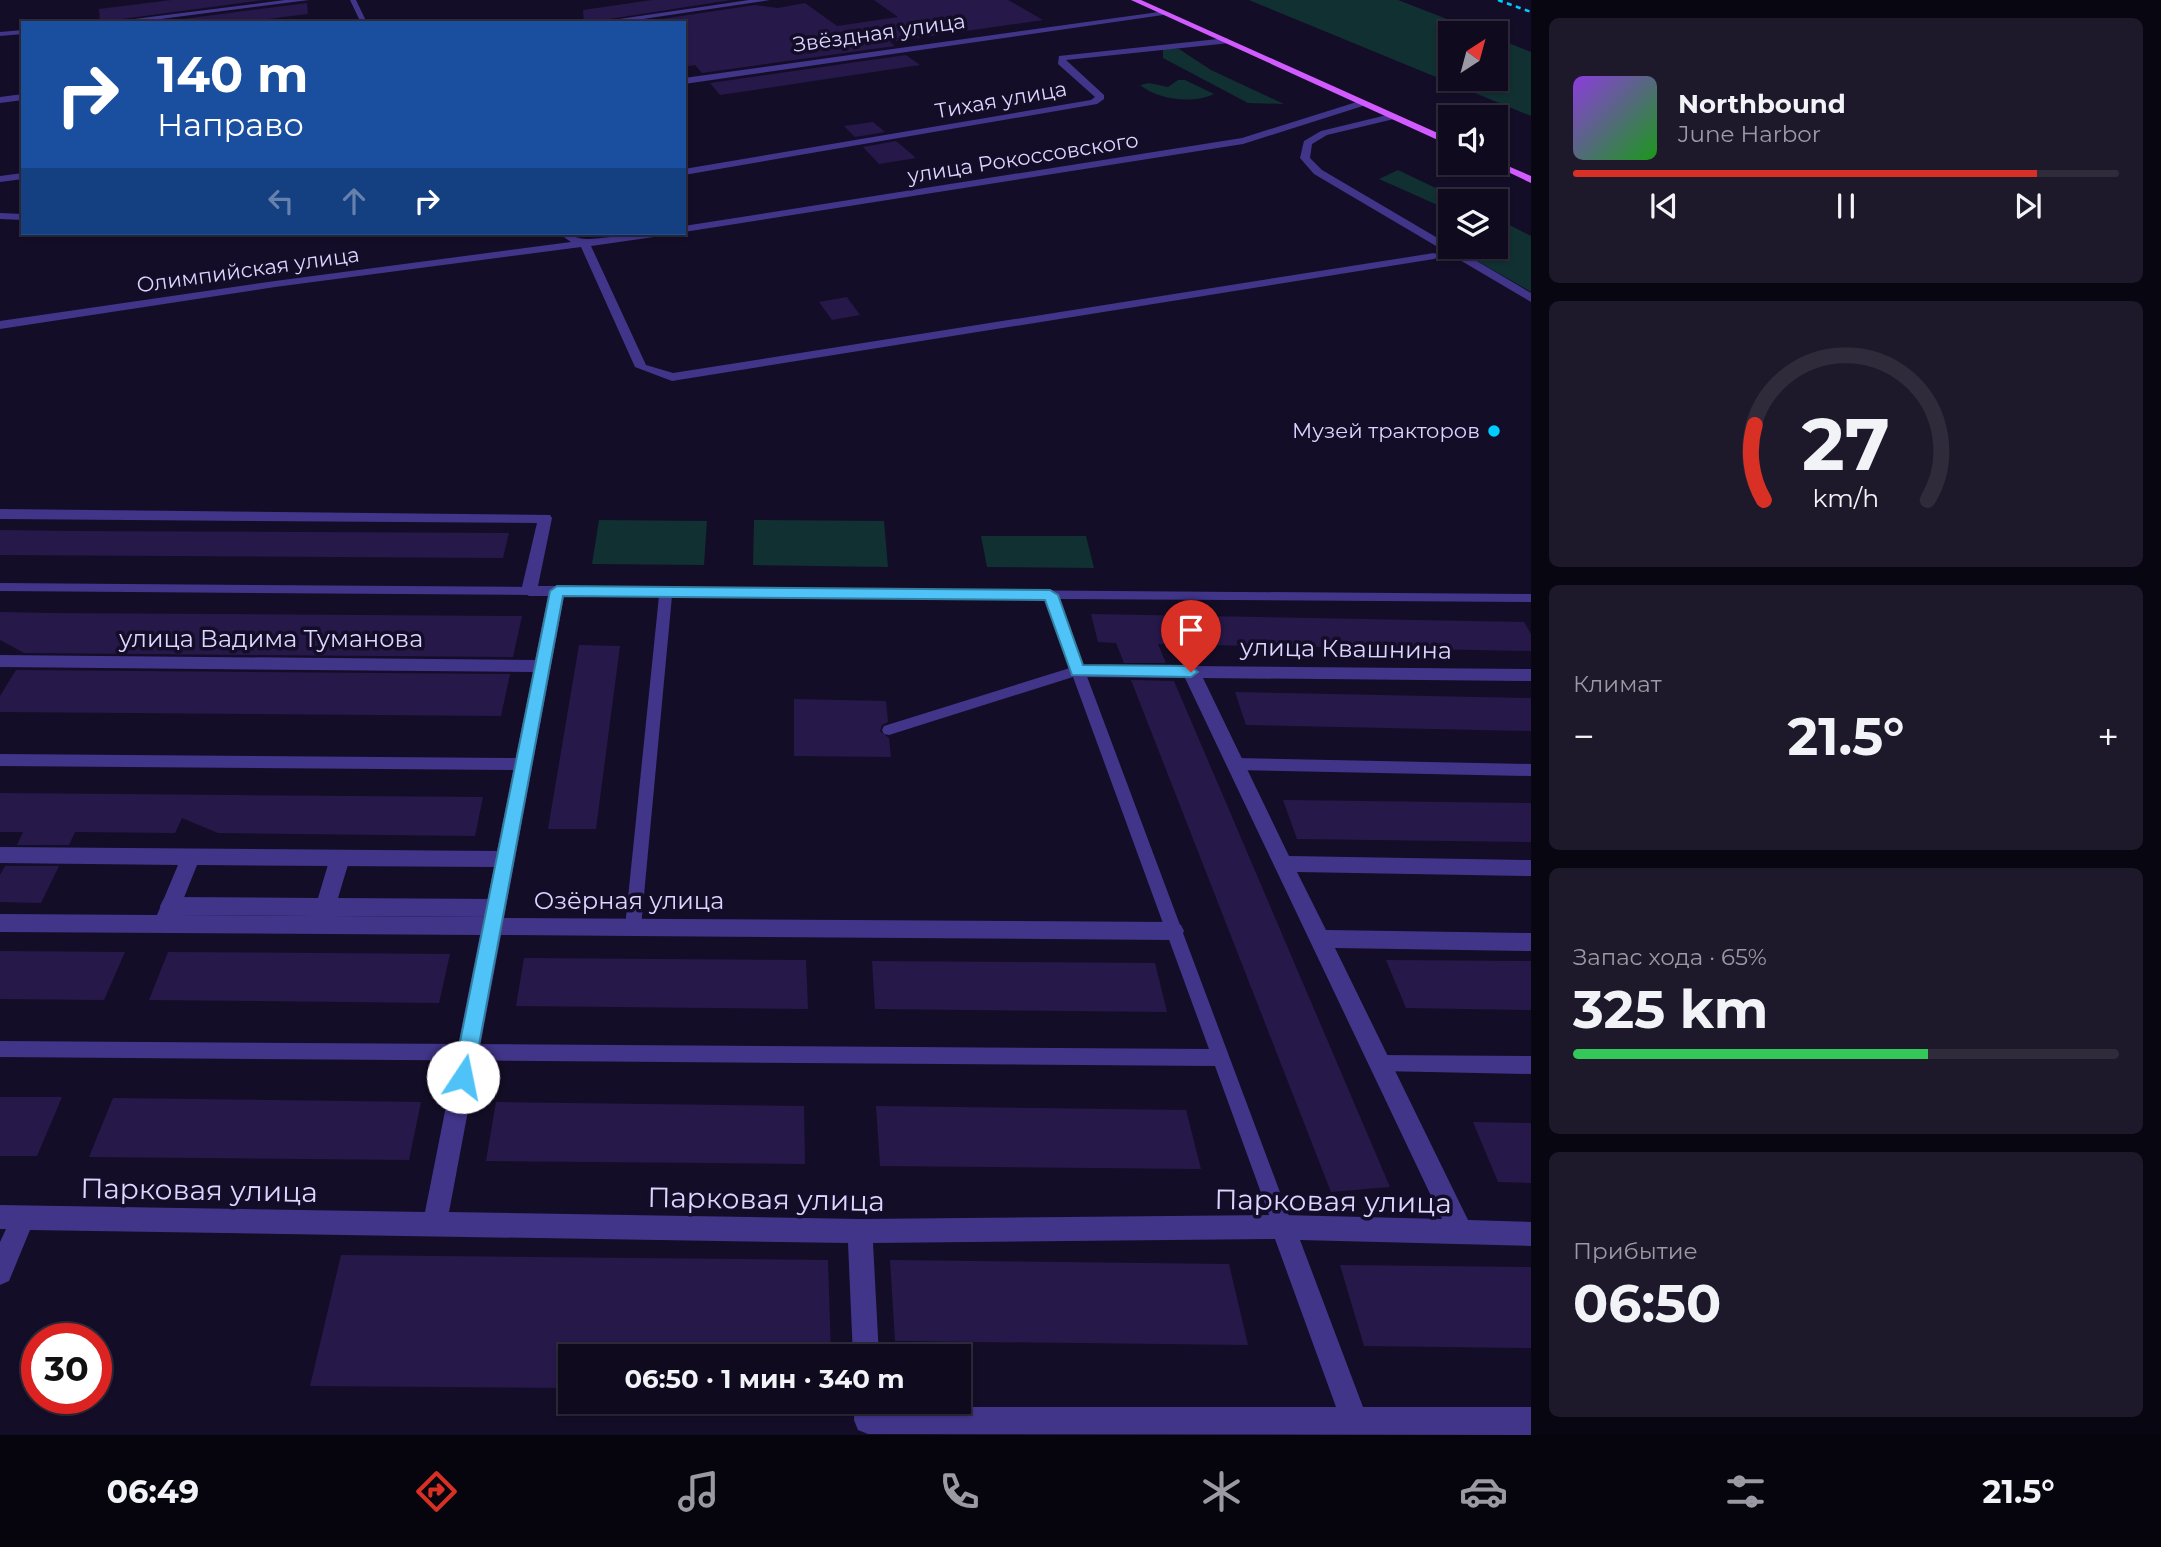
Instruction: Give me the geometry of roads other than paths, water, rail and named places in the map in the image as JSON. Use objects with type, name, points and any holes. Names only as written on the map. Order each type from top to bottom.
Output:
[{"type":"main road","points":[[1135,0],[1438,138]]},
{"type":"main road","points":[[1508,169],[1531,180]]},
{"type":"street","points":[[123,21],[305,0]]},
{"type":"street","points":[[611,21],[766,0]]},
{"type":"street","name":"Звёздная улица","points":[[686,81],[1164,13]]},
{"type":"street","points":[[0,34],[21,32]]},
{"type":"street","name":"Тихая улица","points":[[686,172],[1094,102],[1101,97],[1061,62],[1062,58],[1227,41]]},
{"type":"street","points":[[0,100],[21,97]]},
{"type":"street","name":"улица Рокоссовского","points":[[686,229],[1243,141],[1363,103]]},
{"type":"street","points":[[1391,117],[1324,133],[1307,143],[1305,158],[1318,172],[1531,298]]},
{"type":"street","points":[[0,179],[21,176]]},
{"type":"street","points":[[0,216],[21,217]]},
{"type":"street","points":[[567,235],[585,244],[647,235]]},
{"type":"street","points":[[585,244],[641,367],[672,377],[1434,256]]},
{"type":"street","name":"Олимпийская улица","points":[[0,326],[275,285],[585,244]]},
{"type":"street","points":[[0,514],[545,518],[529,591],[557,591],[435,1223]]},
{"type":"street","name":"улица Вадима Туманова","points":[[0,661],[542,666]]},
{"type":"street","name":"улица Квашнина","points":[[1077,671],[1531,675]]},
{"type":"street","points":[[1191,672],[1461,1233]]},
{"type":"street","points":[[0,855],[505,859]]},
{"type":"street","points":[[167,915],[191,856]]},
{"type":"street","points":[[323,916],[340,858]]},
{"type":"street","points":[[1283,864],[1531,869]]},
{"type":"street","name":"Озёрная улица","points":[[0,923],[167,915],[494,917],[633,927],[1174,931]]},
{"type":"street","points":[[1320,939],[1531,942]]},
{"type":"street","points":[[0,1272],[12,1217]]},
{"type":"street","name":"Парковая улица","points":[[12,1217],[860,1231],[1283,1227],[1531,1234]]},
{"type":"street","points":[[1283,1227],[1354,1419]]},
{"type":"street","points":[[860,1231],[865,1344]]},
{"type":"street","points":[[869,1414],[869,1420],[1354,1419],[1531,1422]]},
{"type":"lane","points":[[354,0],[363,21]]},
{"type":"lane","points":[[0,587],[529,591]]},
{"type":"lane","points":[[557,591],[1531,598]]},
{"type":"lane","points":[[633,927],[666,592]]},
{"type":"lane","points":[[1050,595],[1283,1227]]},
{"type":"lane","points":[[889,730],[1077,671]]},
{"type":"lane","points":[[0,760],[523,764]]},
{"type":"lane","points":[[1236,764],[1531,770]]},
{"type":"lane","points":[[0,1049],[1221,1058]]},
{"type":"lane","points":[[1379,1063],[1531,1066]]},
{"type":"railway","points":[[1498,0],[1531,12]]},
{"type":"place","name":"Музей тракторов","points":[[1494,431]]}]
